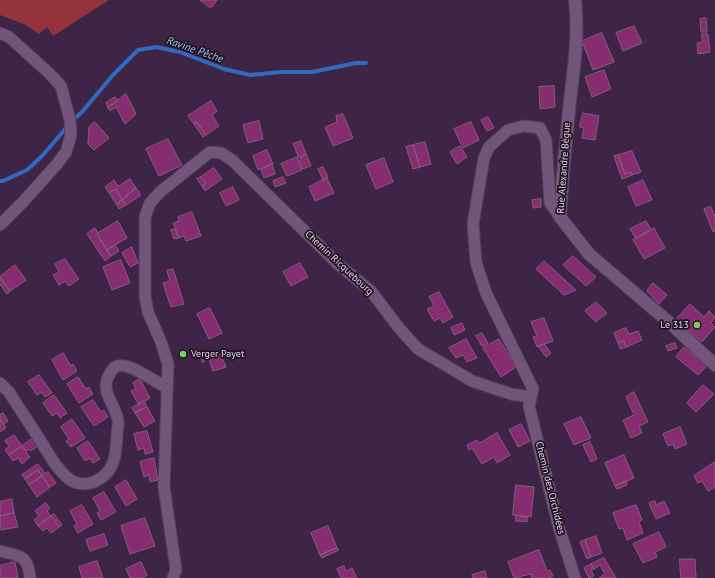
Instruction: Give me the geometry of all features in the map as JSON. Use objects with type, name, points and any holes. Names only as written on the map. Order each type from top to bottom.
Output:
[{"type":"main road","name":"Rue Alexandre Bègue","points":[[575,0],[577,14],[577,40],[562,168],[560,217],[590,254],[672,324],[715,365]]},
{"type":"street","points":[[0,33],[9,37],[48,72],[61,86],[70,120],[71,135],[66,152],[58,164],[23,202],[0,224]]},
{"type":"street","points":[[531,397],[533,389],[486,293],[476,262],[475,254],[473,224],[484,158],[489,146],[508,130],[524,126],[540,128],[546,140],[550,203],[560,217]]},
{"type":"street","name":"Chemin Ricquebourg","points":[[173,578],[176,570],[164,487],[168,364],[161,342],[148,312],[146,301],[145,217],[150,203],[160,192],[210,152],[221,153],[232,160],[338,265],[371,291],[399,328],[418,349],[472,381],[511,394],[531,397]]},
{"type":"street","points":[[0,383],[9,392],[60,470],[73,481],[87,485],[101,478],[111,469],[116,456],[118,421],[114,407],[106,393],[106,383],[110,372],[116,367],[126,366],[141,372],[161,385],[167,387]]},
{"type":"street","name":"Chemin des Orchidées","points":[[531,397],[529,406],[559,528],[575,578]]},
{"type":"street","points":[[0,551],[21,556],[29,566],[30,578]]},
{"type":"shaded area","points":[[0,0],[109,0],[53,36],[47,27],[39,34],[26,25],[0,15]]},
{"type":"building","points":[[200,0],[217,0],[211,8]]},
{"type":"building","points":[[706,18],[707,32],[701,32],[700,19]]},
{"type":"building","points":[[634,26],[642,43],[623,51],[616,33]]},
{"type":"building","points":[[602,33],[614,62],[593,70],[582,41]]},
{"type":"building","points":[[702,34],[708,34],[710,52],[698,54],[697,43],[702,42]]},
{"type":"building","points":[[604,70],[611,89],[592,97],[585,77]]},
{"type":"building","points":[[554,86],[555,107],[540,109],[539,87]]},
{"type":"building","points":[[126,94],[136,114],[125,124],[116,107],[110,111],[108,108]]},
{"type":"building","points":[[115,97],[118,100],[108,108],[106,103]]},
{"type":"building","points":[[211,101],[217,111],[212,115],[219,126],[206,135],[197,122],[194,124],[188,116]]},
{"type":"building","points":[[583,113],[599,116],[595,140],[582,138],[584,128],[580,127]]},
{"type":"building","points":[[343,114],[353,138],[333,146],[325,127],[337,122],[336,116]]},
{"type":"building","points":[[488,117],[494,128],[487,131],[481,120]]},
{"type":"building","points":[[259,121],[263,139],[248,143],[243,125]]},
{"type":"building","points":[[95,122],[109,138],[94,150],[88,144],[89,127]]},
{"type":"building","points":[[197,122],[206,135],[203,137],[194,124]]},
{"type":"building","points":[[471,122],[479,140],[463,148],[454,129]]},
{"type":"building","points":[[168,139],[182,165],[159,176],[146,149]]},
{"type":"building","points":[[301,141],[306,154],[299,158],[293,144]]},
{"type":"building","points":[[425,142],[431,164],[420,167],[413,145]]},
{"type":"building","points":[[413,145],[420,167],[413,169],[406,147]]},
{"type":"building","points":[[460,146],[467,157],[457,164],[450,152]]},
{"type":"building","points":[[267,150],[273,164],[258,170],[253,156]]},
{"type":"building","points":[[632,151],[641,172],[632,175],[631,172],[625,174],[618,155]]},
{"type":"building","points":[[306,154],[311,166],[302,169],[299,162],[302,156]]},
{"type":"building","points":[[618,155],[625,174],[631,172],[632,175],[622,179],[614,156]]},
{"type":"building","points":[[297,157],[302,170],[287,176],[281,164]]},
{"type":"building","points":[[384,158],[393,182],[376,189],[366,165]]},
{"type":"building","points":[[272,164],[275,174],[264,178],[261,169]]},
{"type":"building","points":[[323,167],[328,177],[323,180],[318,169]]},
{"type":"building","points":[[214,168],[222,179],[205,191],[202,186],[206,183],[201,177]]},
{"type":"building","points":[[201,177],[206,183],[202,186],[197,179]]},
{"type":"building","points":[[283,177],[286,183],[275,187],[273,181]]},
{"type":"building","points":[[327,178],[334,193],[315,201],[309,187]]},
{"type":"building","points":[[130,179],[136,188],[122,200],[116,189],[109,193],[105,187],[114,180],[118,186]]},
{"type":"building","points":[[643,180],[652,200],[636,206],[628,187]]},
{"type":"building","points":[[233,187],[239,200],[226,206],[220,193]]},
{"type":"building","points":[[136,188],[141,195],[126,205],[122,200]]},
{"type":"building","points":[[116,189],[122,200],[117,205],[109,193]]},
{"type":"building","points":[[541,199],[541,207],[533,208],[532,200]]},
{"type":"building","points":[[122,200],[126,205],[119,209],[117,205]]},
{"type":"building","points":[[711,207],[715,216],[715,231],[713,232],[704,209]]},
{"type":"building","points":[[192,212],[201,236],[186,241],[184,236],[179,238],[173,223],[179,221],[178,217]]},
{"type":"building","points":[[118,221],[127,238],[107,250],[97,234]]},
{"type":"building","points":[[646,221],[651,230],[636,239],[630,229]]},
{"type":"building","points":[[95,228],[98,233],[97,234],[111,256],[105,261],[87,234]]},
{"type":"building","points":[[654,228],[665,248],[644,259],[633,240]]},
{"type":"building","points":[[175,229],[179,238],[174,239],[171,230]]},
{"type":"building","points":[[115,245],[119,251],[111,256],[107,250]]},
{"type":"building","points":[[132,247],[138,263],[130,267],[122,253]]},
{"type":"building","points":[[573,256],[596,277],[586,286],[563,265]]},
{"type":"building","points":[[65,259],[79,279],[69,286],[65,281],[59,285],[53,275],[59,272],[55,264]]},
{"type":"building","points":[[121,260],[130,283],[112,290],[103,267]]},
{"type":"building","points":[[544,261],[576,290],[564,295],[536,269]]},
{"type":"building","points":[[300,263],[308,277],[291,286],[283,272]]},
{"type":"building","points":[[15,265],[26,280],[10,291],[0,277]]},
{"type":"building","points":[[173,269],[184,304],[171,307],[163,283],[170,281],[167,271]]},
{"type":"building","points":[[0,278],[10,291],[7,294],[0,284]]},
{"type":"building","points":[[653,283],[667,295],[659,304],[647,291]]},
{"type":"building","points":[[439,292],[453,317],[443,323],[440,318],[434,321],[427,309],[434,306],[429,297]]},
{"type":"building","points":[[596,302],[607,313],[596,322],[585,311]]},
{"type":"building","name":"Le 313","points":[[690,304],[704,317],[709,311],[715,317],[711,323],[715,327],[702,342],[676,320]]},
{"type":"building","points":[[210,308],[222,333],[209,339],[197,314]]},
{"type":"building","points":[[544,318],[553,341],[537,347],[533,337],[537,336],[531,322]]},
{"type":"building","points":[[462,323],[465,330],[454,335],[451,328]]},
{"type":"building","points":[[626,328],[629,334],[638,331],[642,340],[626,347],[624,341],[618,343],[614,333]]},
{"type":"building","points":[[482,333],[488,343],[482,346],[476,336]]},
{"type":"building","points":[[466,339],[477,358],[467,362],[463,355],[456,358],[449,348]]},
{"type":"building","points":[[499,339],[516,367],[501,377],[483,348]]},
{"type":"building","points":[[624,341],[626,347],[620,349],[618,343]]},
{"type":"building","points":[[675,343],[677,348],[668,351],[666,346]]},
{"type":"building","points":[[544,344],[551,353],[546,357],[538,346]]},
{"type":"building","points":[[684,347],[707,366],[698,375],[676,357]]},
{"type":"building","points":[[220,352],[226,367],[213,371],[209,360],[202,362],[201,357]]},
{"type":"building","points":[[63,353],[71,366],[73,364],[77,371],[63,380],[52,360]]},
{"type":"building","points":[[39,375],[52,393],[45,397],[42,392],[37,395],[28,382]]},
{"type":"building","points":[[78,377],[86,389],[89,387],[93,394],[79,403],[67,384]]},
{"type":"building","points":[[140,379],[150,398],[139,405],[131,391],[136,389],[133,383]]},
{"type":"building","points":[[703,385],[714,394],[696,412],[687,403]]},
{"type":"building","points":[[634,392],[648,422],[639,426],[642,433],[631,438],[623,420],[634,415],[626,397]]},
{"type":"building","points":[[54,395],[67,413],[60,418],[57,413],[52,416],[43,403]]},
{"type":"building","points":[[93,400],[101,412],[104,410],[108,417],[94,426],[81,407]]},
{"type":"building","points":[[144,401],[147,407],[135,413],[132,408]]},
{"type":"building","points":[[147,407],[155,421],[144,427],[135,413]]},
{"type":"building","points":[[3,413],[8,421],[4,424],[0,419],[0,415]]},
{"type":"building","points":[[581,417],[591,438],[574,445],[564,424]]},
{"type":"building","points":[[0,419],[6,428],[0,432]]},
{"type":"building","points":[[72,419],[85,438],[71,447],[66,441],[69,439],[61,427]]},
{"type":"building","points":[[521,424],[530,441],[518,447],[509,430]]},
{"type":"building","points":[[680,427],[687,444],[675,449],[673,444],[668,446],[663,434]]},
{"type":"building","points":[[147,431],[153,452],[145,454],[144,448],[138,450],[134,434]]},
{"type":"building","points":[[497,433],[510,455],[497,463],[494,457],[482,464],[472,448],[469,450],[467,445],[477,440],[479,443]]},
{"type":"building","points":[[14,435],[22,446],[9,455],[5,450],[9,446],[5,441]]},
{"type":"building","points":[[35,437],[40,445],[30,451],[29,449],[26,451],[22,446]]},
{"type":"building","points":[[88,441],[100,459],[93,463],[90,458],[85,461],[77,448]]},
{"type":"building","points":[[590,442],[597,459],[591,462],[583,445]]},
{"type":"building","points":[[22,446],[30,457],[22,464],[18,458],[13,461],[9,455]]},
{"type":"building","points":[[624,455],[634,478],[615,486],[605,463]]},
{"type":"building","points":[[154,458],[158,480],[150,482],[149,475],[144,477],[140,462]]},
{"type":"building","points":[[715,462],[715,487],[708,491],[702,481],[698,483],[694,476]]},
{"type":"building","points":[[38,464],[45,473],[42,476],[38,470],[25,479],[22,475]]},
{"type":"building","points":[[38,470],[42,476],[29,485],[25,479]]},
{"type":"building","points":[[48,472],[56,483],[50,487],[42,476]]},
{"type":"building","points":[[42,476],[50,487],[37,497],[29,485]]},
{"type":"building","points":[[126,480],[137,499],[126,506],[115,487]]},
{"type":"building","points":[[626,481],[627,485],[617,489],[615,486]]},
{"type":"building","points":[[516,485],[534,487],[531,517],[513,515]]},
{"type":"building","points":[[104,492],[116,512],[101,520],[97,513],[100,511],[93,498]]},
{"type":"building","points":[[12,499],[14,513],[0,516],[0,502]]},
{"type":"building","points":[[655,501],[656,505],[664,501],[670,513],[656,519],[649,503]]},
{"type":"building","points":[[46,503],[50,508],[47,511],[51,516],[38,526],[34,520],[39,516],[35,511]]},
{"type":"building","points":[[82,505],[93,524],[78,533],[74,526],[77,524],[70,511]]},
{"type":"building","points":[[636,505],[642,520],[639,522],[643,533],[627,540],[623,528],[619,529],[613,513]]},
{"type":"building","points":[[14,513],[18,527],[1,530],[0,516]]},
{"type":"building","points":[[54,514],[62,525],[59,527],[51,516]]},
{"type":"building","points":[[516,515],[527,517],[527,522],[516,521]]},
{"type":"building","points":[[51,516],[59,527],[51,533],[47,528],[43,531],[38,526]]},
{"type":"building","points":[[145,518],[155,546],[130,554],[121,526]]},
{"type":"building","points":[[328,526],[337,548],[320,555],[311,533]]},
{"type":"building","points":[[659,532],[666,547],[655,552],[657,557],[643,563],[633,544]]},
{"type":"building","points":[[104,534],[108,545],[90,551],[86,540]]},
{"type":"building","points":[[596,536],[602,553],[591,557],[585,540]]},
{"type":"building","points":[[585,540],[591,557],[587,559],[580,542]]},
{"type":"building","points":[[337,548],[339,550],[322,558],[320,555]]},
{"type":"building","points":[[539,550],[547,571],[550,570],[553,576],[549,578],[532,578],[531,574],[514,578],[508,562]]},
{"type":"building","points":[[604,558],[616,578],[599,578],[605,574],[600,565],[594,569],[591,564]]},
{"type":"building","points":[[680,559],[695,559],[696,578],[681,578]]},
{"type":"building","points":[[97,561],[103,578],[82,578],[79,567]]},
{"type":"building","points":[[15,562],[18,578],[0,578],[0,566]]},
{"type":"building","points":[[141,562],[147,575],[142,578],[130,578],[126,569]]},
{"type":"building","points":[[591,564],[594,569],[591,570],[594,576],[589,578],[584,568]]},
{"type":"building","points":[[344,566],[346,571],[352,568],[357,578],[341,578],[337,569]]},
{"type":"building","points":[[485,571],[487,578],[473,578],[472,575]]},
{"type":"waterway","name":"Ravine Pêche","points":[[72,121],[82,112],[113,75],[138,50],[156,47],[180,52],[224,69],[250,75],[281,72],[312,72],[356,63],[366,63]]},
{"type":"waterway","name":"Ravine Pêche","points":[[0,181],[27,170],[42,156],[67,127]]},
{"type":"place","name":"Le 313","points":[[697,325]]},
{"type":"place","name":"Verger Payet","points":[[183,354]]}]
